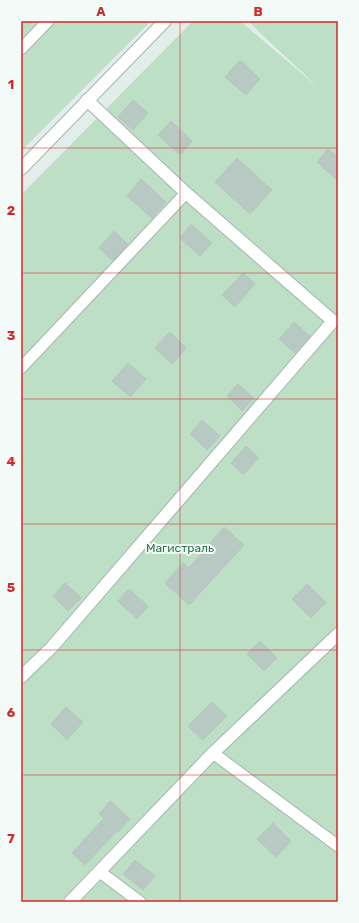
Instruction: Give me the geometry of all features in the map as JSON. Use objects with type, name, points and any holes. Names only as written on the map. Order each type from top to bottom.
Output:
[{"type":"street","points":[[21,169],[165,21]]},
{"type":"street","points":[[21,677],[52,647],[336,318],[186,193],[87,100]]},
{"type":"street","points":[[70,902],[213,753],[338,634]]},
{"type":"lane","points":[[21,49],[48,21]]},
{"type":"lane","points":[[21,368],[186,193]]},
{"type":"lane","points":[[213,753],[338,846]]},
{"type":"lane","points":[[100,872],[140,902]]},
{"type":"green space","points":[[21,21],[151,21],[21,151]]},
{"type":"green space","name":"Магистраль","points":[[193,21],[240,21],[319,88],[249,21],[338,21],[338,103],[336,102],[338,104],[338,902],[21,902],[21,195]]},
{"type":"building","points":[[240,60],[260,79],[246,95],[225,77]]},
{"type":"building","points":[[133,100],[148,113],[133,130],[118,117]]},
{"type":"building","points":[[171,121],[192,141],[180,155],[158,135]]},
{"type":"building","points":[[328,149],[338,157],[338,181],[317,162]]},
{"type":"building","points":[[237,158],[272,190],[250,214],[215,182]]},
{"type":"building","points":[[141,179],[166,202],[152,218],[127,196]]},
{"type":"building","points":[[191,224],[212,243],[200,256],[180,238]]},
{"type":"building","points":[[114,231],[128,244],[113,261],[99,248]]},
{"type":"building","points":[[243,273],[255,284],[235,307],[222,295]]},
{"type":"building","points":[[294,322],[310,336],[295,353],[279,339]]},
{"type":"building","points":[[170,332],[186,348],[172,364],[155,348]]},
{"type":"building","points":[[128,363],[146,379],[130,397],[112,381]]},
{"type":"building","points":[[238,384],[254,398],[242,411],[227,396]]},
{"type":"building","points":[[202,420],[220,436],[207,450],[190,434]]},
{"type":"building","points":[[246,446],[259,458],[243,475],[231,463]]},
{"type":"building","points":[[224,527],[244,545],[189,605],[165,583],[183,563],[189,568]]},
{"type":"building","points":[[65,583],[81,598],[68,611],[53,596]]},
{"type":"building","points":[[307,584],[326,602],[311,618],[292,599]]},
{"type":"building","points":[[129,589],[148,606],[137,619],[118,601]]},
{"type":"building","points":[[260,641],[277,658],[264,671],[247,654]]},
{"type":"building","points":[[212,702],[227,716],[203,740],[188,726]]},
{"type":"building","points":[[66,707],[83,722],[67,740],[51,724]]},
{"type":"building","points":[[110,801],[130,819],[85,865],[72,853],[104,818],[99,814]]},
{"type":"building","points":[[273,823],[291,841],[276,857],[257,839]]},
{"type":"building","points":[[135,860],[155,876],[143,890],[123,874]]}]
